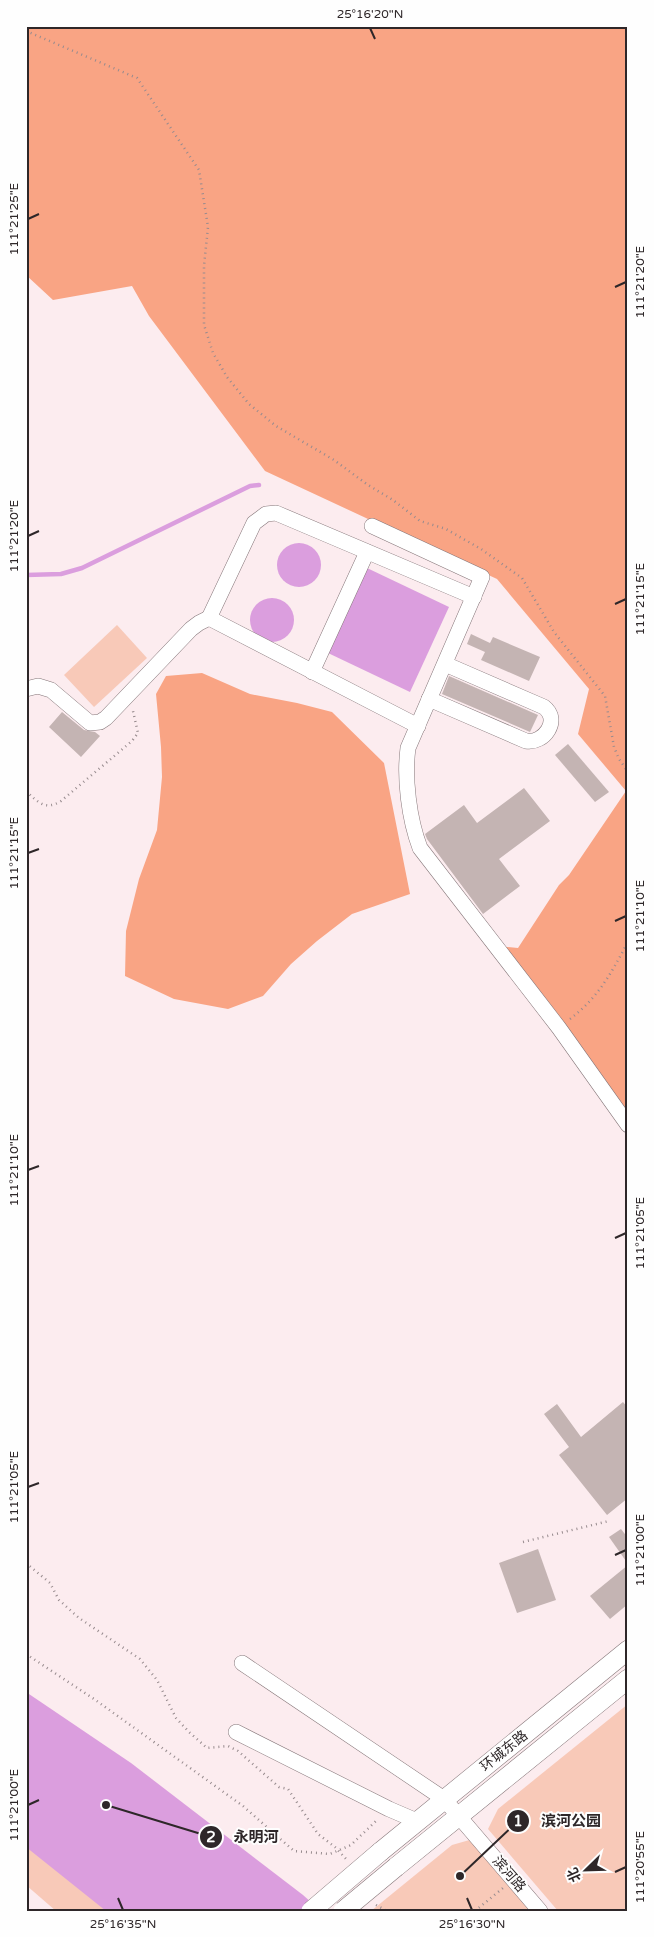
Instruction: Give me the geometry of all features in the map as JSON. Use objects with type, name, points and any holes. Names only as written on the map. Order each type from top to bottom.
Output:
[{"type":"main road","name":"环城东路","points":[[310,1911],[417,1821],[628,1650]]},
{"type":"main road","name":"环城东路","points":[[343,1911],[628,1678]]},
{"type":"street","points":[[26,689],[38,686],[51,690],[90,723],[100,722],[106,718],[191,629],[210,618],[254,523],[266,514],[276,513],[474,597]]},
{"type":"street","points":[[372,526],[482,577],[408,748],[406,762],[414,832],[420,848],[559,1028],[628,1125]]},
{"type":"street","points":[[312,672],[367,552]]},
{"type":"street","points":[[210,618],[418,726]]},
{"type":"street","points":[[430,699],[526,741],[534,742],[541,738],[551,724],[552,716],[550,711],[544,707],[445,664]]},
{"type":"street","name":"滨河路","points":[[242,1663],[444,1799],[540,1911]]},
{"type":"street","points":[[236,1732],[388,1809],[417,1821]]},
{"type":"path","points":[[26,31],[137,78],[199,170],[208,227],[204,266],[204,325],[213,353],[227,377],[249,404],[276,426],[393,500],[420,521],[446,529],[481,549],[522,578],[554,632],[605,696],[614,746],[619,759],[628,772]]},
{"type":"path","points":[[26,791],[37,802],[45,805],[54,806],[61,801],[132,741],[138,733],[133,707]]},
{"type":"path","points":[[559,1028],[586,1008],[604,984],[628,942]]},
{"type":"path","points":[[523,1542],[609,1521]]},
{"type":"path","points":[[26,1563],[50,1582],[59,1600],[79,1618],[122,1649],[140,1659],[157,1680],[176,1718],[196,1739],[207,1748],[228,1746],[238,1751],[279,1787],[288,1789],[318,1834],[338,1850],[348,1862]]},
{"type":"path","points":[[26,1654],[94,1699],[243,1806],[294,1851],[330,1854],[351,1845],[388,1809]]},
{"type":"path","points":[[475,1911],[513,1879]]},
{"type":"path","points":[[372,1898],[377,1907],[382,1907],[387,1911]]},
{"type":"shaded area","points":[[26,26],[628,26],[628,1110],[592,1075],[485,945],[518,948],[559,885],[569,875],[626,791],[578,734],[589,689],[497,579],[265,471],[149,316],[132,286],[53,300],[26,275]]},
{"type":"shaded area","points":[[303,543],[315,549],[320,556],[320,574],[315,581],[308,586],[295,587],[283,581],[278,574],[277,561],[283,549],[290,544]]},
{"type":"shaded area","points":[[367,568],[449,607],[410,692],[328,653]]},
{"type":"shaded area","points":[[268,598],[276,598],[288,604],[294,620],[288,636],[276,642],[268,642],[256,636],[250,624],[250,616],[256,604]]},
{"type":"shaded area","points":[[117,625],[147,658],[94,707],[64,675]]},
{"type":"shaded area","points":[[202,673],[250,694],[332,712],[384,763],[410,894],[352,914],[291,964],[263,996],[228,1009],[174,999],[125,976],[126,931],[139,879],[157,830],[162,777],[156,694],[166,676]]},
{"type":"shaded area","points":[[26,1692],[131,1763],[303,1895],[321,1911],[106,1911],[26,1847]]},
{"type":"shaded area","points":[[628,1704],[628,1911],[558,1911],[488,1829],[498,1809]]},
{"type":"shaded area","points":[[473,1839],[536,1911],[371,1911],[452,1845]]},
{"type":"shaded area","points":[[26,1845],[109,1911],[56,1911],[26,1885]]},
{"type":"building","points":[[471,634],[490,643],[493,637],[540,657],[529,681],[481,660],[485,652],[467,644]]},
{"type":"building","points":[[449,676],[538,715],[530,732],[442,694]]},
{"type":"building","points":[[62,712],[84,730],[95,732],[100,736],[81,757],[49,727]]},
{"type":"building","points":[[568,744],[609,792],[595,802],[555,755]]},
{"type":"building","points":[[524,788],[550,821],[499,859],[520,886],[483,914],[425,834],[464,805],[477,823]]},
{"type":"building","points":[[623,1402],[628,1408],[628,1498],[607,1515],[559,1455],[569,1447],[544,1414],[557,1404],[581,1437]]},
{"type":"building","points":[[621,1529],[628,1538],[628,1564],[609,1537]]},
{"type":"building","points":[[538,1549],[556,1600],[517,1613],[499,1563]]},
{"type":"building","points":[[628,1565],[628,1604],[610,1619],[590,1596]]},
{"type":"waterway","points":[[26,575],[61,574],[82,568],[250,486],[259,485]]},
{"type":"place","name":"永明河","points":[[106,1805]]},
{"type":"place","name":"滨河公园","points":[[460,1876]]}]
